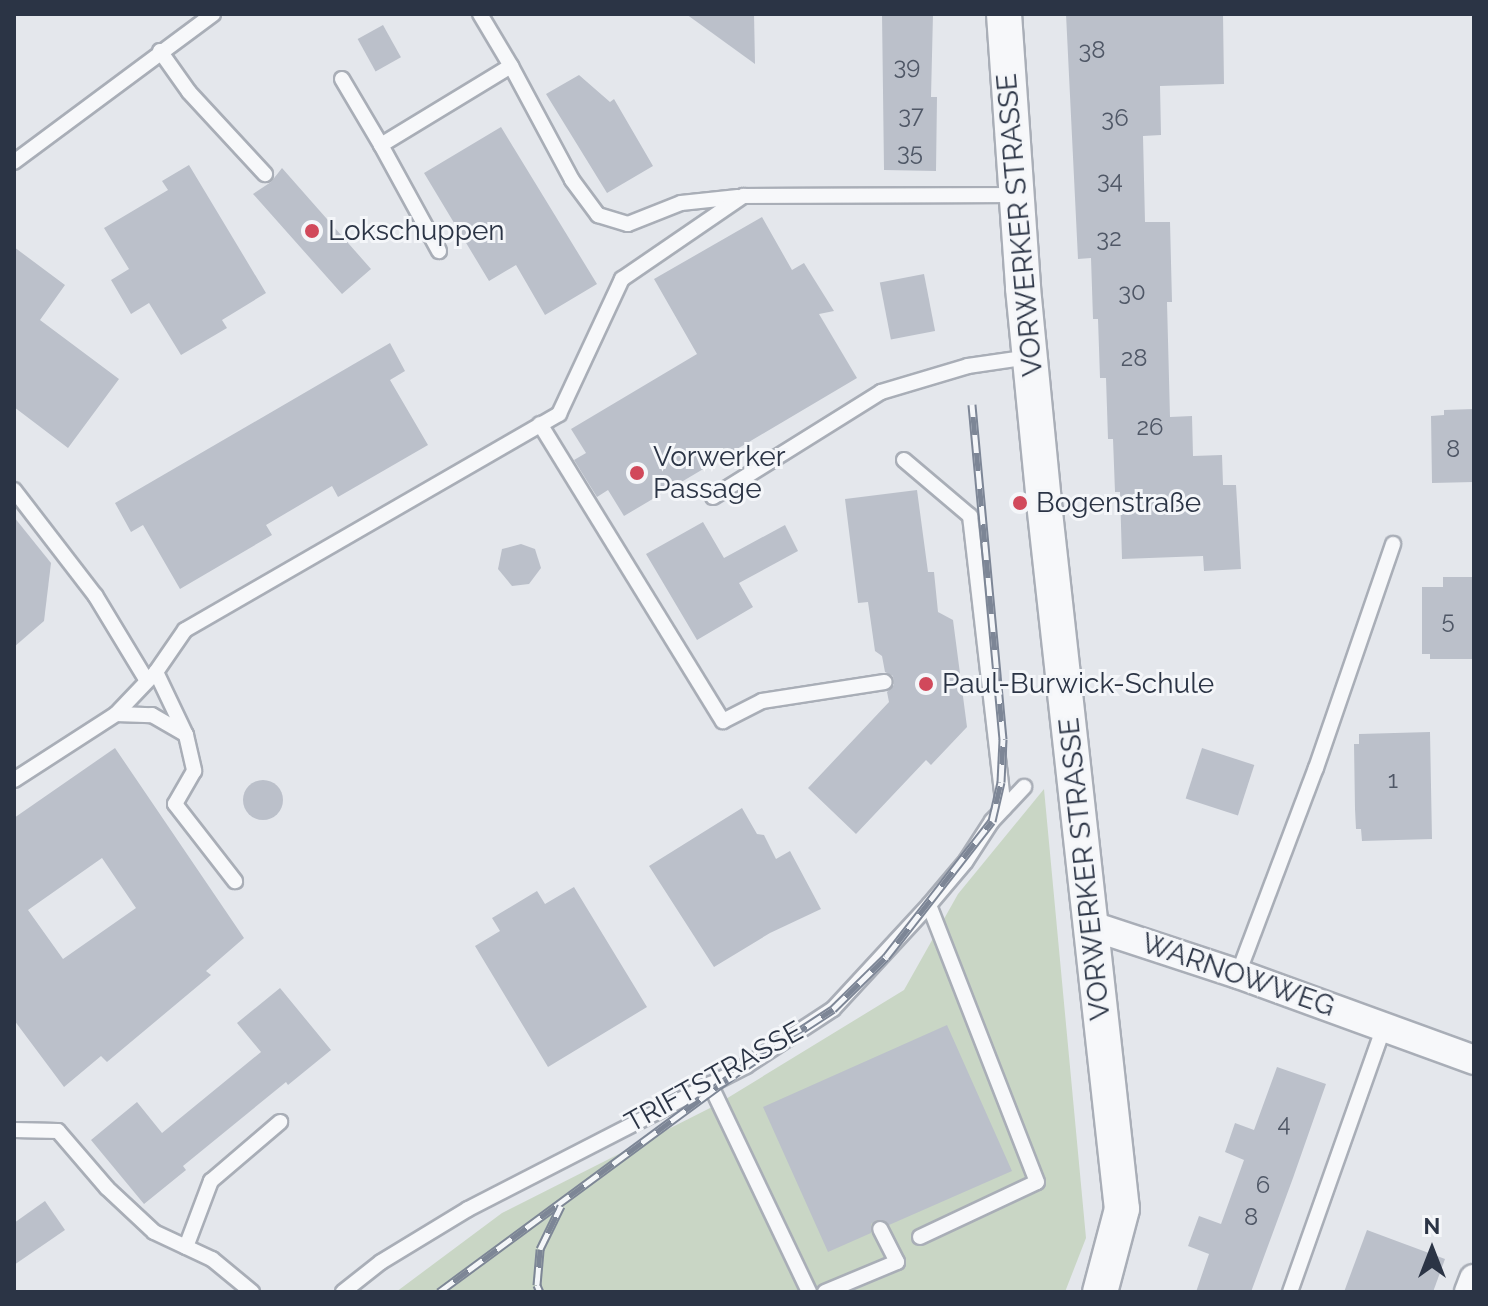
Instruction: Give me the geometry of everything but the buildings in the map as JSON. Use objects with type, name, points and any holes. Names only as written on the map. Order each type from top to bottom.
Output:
[{"type":"street","name":"VORWERKER STRASSE","points":[[1004,14],[1030,357],[1122,1209],[1100,1292]]},
{"type":"street","name":"WARNOWWEG","points":[[1092,926],[1238,974],[1474,1060]]},
{"type":"lane","points":[[14,162],[213,14]]},
{"type":"lane","points":[[480,14],[572,180],[598,215],[628,224],[681,203],[743,196],[1017,195]]},
{"type":"lane","points":[[160,51],[189,92],[265,174]]},
{"type":"lane","points":[[381,145],[511,66]]},
{"type":"lane","points":[[342,79],[439,251]]},
{"type":"lane","points":[[14,780],[116,714],[151,676],[185,630],[559,414],[622,279],[743,196]]},
{"type":"lane","points":[[713,497],[881,392],[968,366],[1030,357]]},
{"type":"lane","points":[[540,424],[723,721],[762,701],[885,682]]},
{"type":"lane","points":[[904,460],[970,516],[1004,808]]},
{"type":"lane","points":[[14,490],[95,595],[151,676],[186,735],[194,771],[175,804],[235,881]]},
{"type":"lane","points":[[1238,974],[1316,768],[1393,544]]},
{"type":"lane","points":[[116,714],[152,715],[186,735]]},
{"type":"lane","name":"TRIFTSTRASSE","points":[[343,1292],[381,1262],[468,1209],[746,1066],[833,1009],[929,905],[1004,808],[1024,787]]},
{"type":"lane","points":[[920,1237],[1037,1182],[929,905]]},
{"type":"lane","points":[[1290,1292],[1384,1026]]},
{"type":"lane","points":[[710,1084],[809,1292]]},
{"type":"lane","points":[[186,1247],[211,1181],[280,1122]]},
{"type":"lane","points":[[14,1130],[58,1131],[107,1188],[154,1232],[212,1259],[252,1292]]},
{"type":"lane","points":[[825,1292],[897,1262],[880,1229]]},
{"type":"green space","points":[[1044,789],[1086,1238],[1065,1292],[396,1292],[502,1213],[716,1105],[904,990],[958,894]]},
{"type":"railway","points":[[439,1292],[746,1066],[833,1009],[886,957],[992,821],[1001,782],[1003,739],[972,404]]},
{"type":"railway","points":[[540,1292],[537,1285],[540,1249],[561,1206]]},
{"type":"place","name":"Lokschuppen","points":[[312,231]]},
{"type":"place","name":"Vorwerker Passage","points":[[637,473]]},
{"type":"place","name":"Bogenstraße","points":[[1020,503]]},
{"type":"place","name":"Paul-Burwick-Schule","points":[[926,684]]}]
